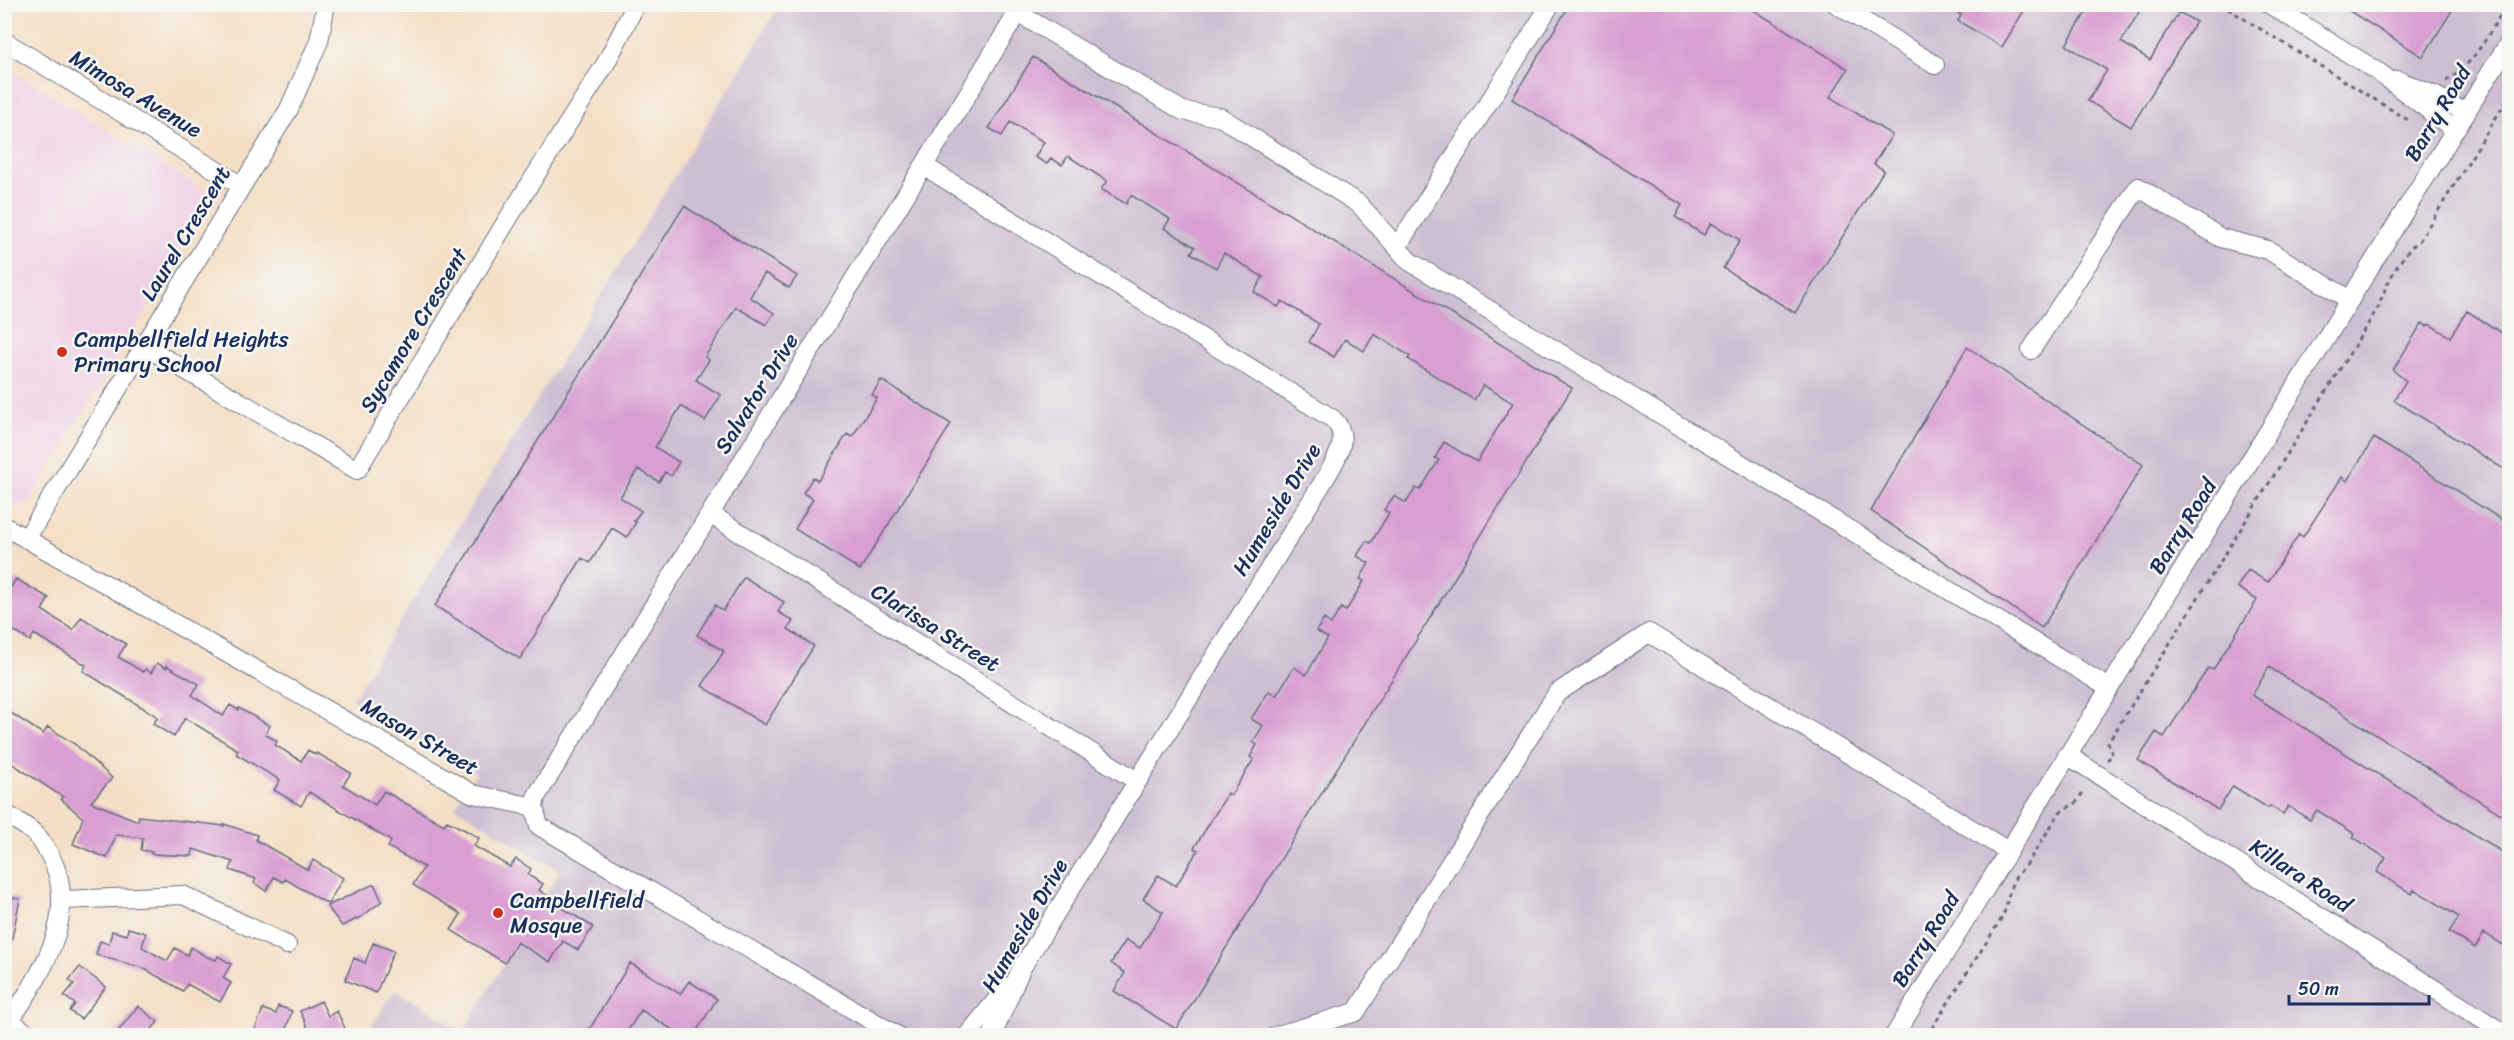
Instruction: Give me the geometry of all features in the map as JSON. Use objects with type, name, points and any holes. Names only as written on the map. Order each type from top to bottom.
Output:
[{"type":"street","name":"Laurel Crescent","points":[[26,539],[289,110],[319,41],[326,4]]},
{"type":"street","name":"Sycamore Crescent","points":[[144,345],[357,470],[506,222],[606,63],[636,4]]},
{"type":"street","points":[[1396,247],[1551,4]]},
{"type":"street","points":[[1836,4],[1935,65]]},
{"type":"street","points":[[2269,4],[2377,71],[2455,130]]},
{"type":"street","points":[[1021,9],[1183,111],[1220,117],[1359,204],[1408,261],[2109,688]]},
{"type":"street","name":"Salvator Drive","points":[[534,807],[536,797],[1021,9]]},
{"type":"street","name":"Mimosa Avenue","points":[[4,41],[242,186]]},
{"type":"street","name":"Barry Road","points":[[1894,1035],[2510,41]]},
{"type":"street","points":[[2377,71],[2436,96],[2466,113]]},
{"type":"street","name":"Humeside Drive","points":[[924,166],[1332,419],[1339,425],[1342,433],[1337,457],[1323,482],[1021,969],[992,1035]]},
{"type":"street","points":[[2031,350],[2138,187],[2221,238],[2268,249],[2350,300]]},
{"type":"street","name":"Clarissa Street","points":[[710,514],[1137,781]]},
{"type":"street","name":"Mason Street","points":[[4,526],[473,794],[534,807]]},
{"type":"street","points":[[1275,1035],[1356,1012],[1557,693],[1649,633],[2008,851]]},
{"type":"street","name":"Killara Road","points":[[2067,755],[2508,1035]]},
{"type":"street","points":[[534,807],[539,826],[898,1035]]},
{"type":"street","points":[[4,813],[38,837],[57,868],[63,900],[60,924],[51,949],[29,992],[7,1024],[30,1035]]},
{"type":"street","points":[[63,900],[183,895],[287,945]]},
{"type":"street","points":[[967,1035],[1021,969]]},
{"type":"path","points":[[1927,1035],[2003,916],[2008,904],[2007,893],[2018,873],[2025,867],[2060,812],[2076,803],[2095,772],[2113,755],[2108,743],[2379,306],[2382,295],[2411,246],[2420,240],[2510,95]]},
{"type":"shaded area","points":[[780,5],[2509,5],[2509,1035],[366,1035],[395,990],[463,1032],[560,871],[455,807],[476,773],[352,700]]},
{"type":"shaded area","name":"Campbellfield Heights Primary School","points":[[4,66],[208,192],[211,205],[27,505],[15,506],[4,500]]},
{"type":"building","points":[[1570,4],[1744,4],[1848,69],[1830,97],[1892,135],[1874,164],[1884,170],[1795,313],[1723,268],[1740,240],[1711,223],[1704,235],[1675,217],[1682,205],[1512,99]]},
{"type":"building","points":[[1944,4],[2028,4],[2002,47],[1958,21],[1961,15]]},
{"type":"building","points":[[2091,4],[2144,4],[2121,42],[2150,60],[2179,12],[2196,22],[2131,127],[2088,101],[2107,70],[2066,45]]},
{"type":"building","points":[[2338,4],[2456,4],[2423,57]]},
{"type":"building","points":[[1033,57],[1572,388],[1176,1029],[1114,991],[1125,973],[1111,963],[1126,940],[1140,948],[1163,912],[1143,899],[1158,875],[1176,886],[1198,850],[1194,848],[1228,793],[1231,795],[1254,759],[1250,757],[1257,745],[1253,742],[1263,726],[1251,719],[1269,691],[1276,696],[1294,667],[1306,675],[1328,638],[1316,631],[1324,619],[1331,624],[1341,608],[1346,611],[1364,581],[1360,579],[1369,563],[1357,556],[1366,541],[1371,543],[1389,513],[1384,510],[1394,496],[1406,503],[1416,488],[1420,490],[1439,460],[1435,458],[1444,442],[1477,462],[1513,403],[1483,385],[1474,400],[1408,359],[1410,356],[1374,334],[1364,351],[1345,339],[1334,357],[1309,342],[1319,324],[1282,301],[1278,307],[1254,292],[1263,277],[1224,253],[1216,268],[1191,253],[1195,247],[1164,228],[1170,219],[1131,195],[1126,204],[1101,189],[1107,181],[1068,156],[1062,165],[1051,158],[1047,164],[1035,157],[1044,142],[1010,122],[1002,136],[989,128]]},
{"type":"building","points":[[684,206],[797,276],[789,288],[765,273],[757,285],[750,297],[774,313],[766,325],[736,307],[705,357],[709,360],[696,380],[721,395],[705,421],[681,406],[655,447],[679,462],[671,476],[665,472],[659,482],[638,469],[620,497],[641,511],[627,537],[612,528],[590,563],[582,558],[520,659],[435,606]]},
{"type":"building","points":[[2467,311],[2510,338],[2510,473],[2394,400],[2406,381],[2393,370],[2422,323],[2427,326],[2429,324],[2450,337]]},
{"type":"building","points":[[1967,347],[2143,465],[2042,628],[1871,511]]},
{"type":"building","points":[[881,380],[951,424],[860,570],[795,529],[813,499],[803,493],[813,477],[818,481],[847,434],[852,437],[877,398],[872,395]]},
{"type":"building","points":[[2374,438],[2510,525],[2510,820],[2269,667],[2252,695],[2510,857],[2510,949],[2484,933],[2475,948],[2449,932],[2459,917],[2414,889],[2412,894],[2377,872],[2386,858],[2353,837],[2355,834],[2317,810],[2310,820],[2288,806],[2283,814],[2270,806],[2268,808],[2233,786],[2218,810],[2138,760],[2156,732],[2164,737],[2208,668],[2213,670],[2257,600],[2237,587],[2248,570],[2268,582],[2299,534],[2303,537],[2342,477],[2347,481]]},
{"type":"building","points":[[744,577],[784,602],[778,612],[793,621],[788,629],[814,646],[765,725],[702,686],[724,651],[697,635],[715,605],[723,611]]},
{"type":"building","points":[[16,579],[49,598],[42,610],[73,630],[81,617],[126,644],[118,657],[143,672],[145,669],[151,673],[157,663],[166,668],[167,666],[199,684],[192,695],[223,716],[230,705],[238,710],[239,708],[270,726],[265,734],[277,741],[275,745],[301,761],[308,750],[351,773],[343,785],[375,805],[384,791],[444,825],[447,821],[479,838],[474,846],[510,867],[516,859],[531,869],[528,875],[543,884],[539,890],[546,895],[545,897],[593,927],[578,950],[563,941],[550,962],[517,942],[505,963],[451,930],[461,914],[413,885],[424,867],[388,847],[391,841],[309,792],[301,806],[274,790],[280,780],[236,754],[238,750],[185,718],[174,737],[153,724],[158,717],[83,671],[86,665],[34,634],[30,641],[9,628],[10,625],[4,622],[4,583],[11,587]]},
{"type":"building","points":[[11,713],[43,734],[48,727],[76,745],[112,778],[91,802],[138,821],[139,816],[224,826],[224,824],[257,835],[256,840],[308,870],[313,860],[343,878],[328,904],[285,879],[283,882],[274,877],[266,891],[254,883],[256,879],[230,870],[233,862],[193,849],[192,856],[151,854],[152,852],[141,850],[143,838],[116,835],[107,858],[73,844],[83,818],[61,799],[63,797],[5,759],[10,751],[4,748],[4,723]]},
{"type":"building","points":[[374,884],[382,901],[361,917],[342,926],[327,906]]},
{"type":"building","points":[[4,896],[20,899],[11,943],[4,942]]},
{"type":"building","points":[[128,928],[146,933],[142,947],[167,961],[175,948],[187,955],[191,947],[207,957],[216,960],[218,956],[231,964],[223,978],[231,983],[220,1002],[187,984],[183,991],[143,968],[96,955],[100,941],[109,944],[112,931],[127,935]]},
{"type":"building","points":[[373,943],[394,951],[376,993],[345,980],[354,958],[365,963]]},
{"type":"building","points":[[630,963],[680,994],[689,981],[717,999],[694,1035],[681,1035],[641,1010],[625,1035],[586,1035]]},
{"type":"building","points":[[80,967],[106,987],[81,1019],[70,1011],[75,1004],[64,996],[74,984],[69,980]]},
{"type":"building","points":[[321,1001],[328,1016],[337,1011],[348,1035],[311,1035],[300,1011]]},
{"type":"building","points":[[138,1006],[158,1022],[147,1035],[115,1035]]},
{"type":"building","points":[[278,1006],[292,1011],[284,1035],[253,1035],[263,1009],[276,1014]]},
{"type":"place","name":"Campbellfield Heights Primary School","points":[[62,352]]},
{"type":"place","name":"Campbellfield Mosque","points":[[498,913]]}]
